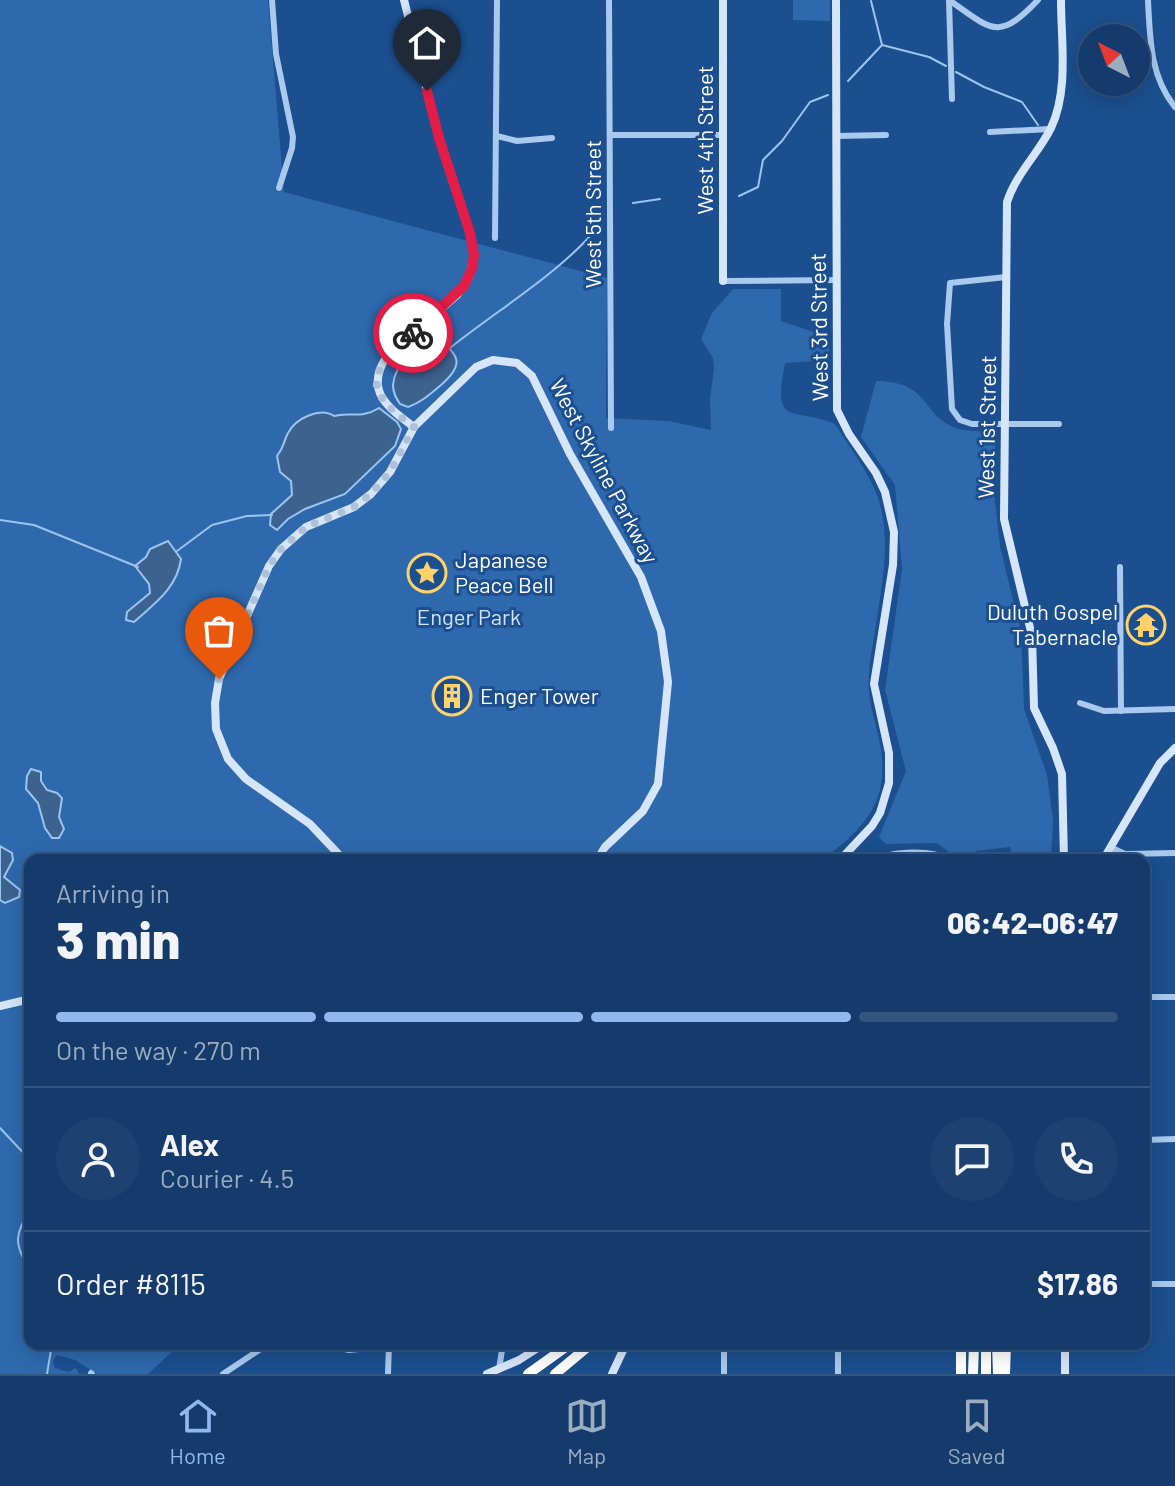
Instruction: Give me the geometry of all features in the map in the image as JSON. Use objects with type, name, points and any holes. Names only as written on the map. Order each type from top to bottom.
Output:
[{"type":"highway","points":[[528,1374],[562,1350]]},
{"type":"highway","points":[[555,1374],[584,1350]]},
{"type":"highway","points":[[961,1350],[961,1374]]},
{"type":"highway","points":[[973,1374],[974,1350]]},
{"type":"highway","points":[[986,1374],[995,1350]]},
{"type":"highway","points":[[997,1350],[998,1374]]},
{"type":"highway","points":[[998,1350],[1005,1374]]},
{"type":"street","points":[[272,0],[276,54],[293,137],[279,188]]},
{"type":"street","points":[[338,854],[310,824],[246,779],[228,759],[216,729],[215,703],[219,679],[269,566],[281,549],[306,527],[354,507],[371,494],[390,472],[414,427],[388,406],[377,388],[378,369],[387,356],[464,286],[472,268],[474,255],[470,233],[439,138],[404,0]]},
{"type":"street","points":[[495,238],[497,0]]},
{"type":"street","name":"West 5th Street","points":[[609,0],[611,428]]},
{"type":"street","name":"West 4th Street","points":[[723,0],[723,281]]},
{"type":"street","name":"West 3rd Street","points":[[836,0],[837,410],[885,492],[894,532],[893,565],[874,684],[889,753],[889,783],[880,813],[846,854]]},
{"type":"street","points":[[949,0],[995,29],[1010,25],[1038,0]]},
{"type":"street","points":[[949,0],[952,99]]},
{"type":"street","name":"West 1st Street","points":[[1061,0],[1061,99],[1050,129],[1012,185],[1007,202],[1004,519],[1032,636],[1034,708],[1062,774],[1064,854]]},
{"type":"street","points":[[1148,0],[1152,57],[1163,92],[1175,107]]},
{"type":"street","points":[[990,132],[1050,129]]},
{"type":"street","points":[[611,135],[723,135]]},
{"type":"street","points":[[836,136],[886,135]]},
{"type":"street","points":[[497,136],[517,141],[552,138]]},
{"type":"street","points":[[1006,277],[950,283],[947,324],[952,409],[956,417],[968,423],[1059,424]]},
{"type":"street","points":[[723,281],[836,280]]},
{"type":"street","name":"West Skyline Parkway","points":[[414,427],[438,401],[484,362],[505,360],[524,368],[537,385],[570,454],[648,592],[661,631],[668,682],[658,784],[643,811],[601,854]]},
{"type":"street","points":[[1120,567],[1121,711]]},
{"type":"street","points":[[1080,703],[1095,710],[1175,709]]},
{"type":"street","points":[[1106,854],[1160,763],[1175,748]]},
{"type":"street","points":[[1110,847],[1125,854],[1175,853]]},
{"type":"street","points":[[890,854],[937,854]]},
{"type":"street","points":[[1150,997],[1175,997]]},
{"type":"street","points":[[0,1006],[24,1000]]},
{"type":"street","points":[[1150,1140],[1175,1139]]},
{"type":"street","points":[[1150,1284],[1175,1284]]},
{"type":"street","points":[[223,1374],[259,1350]]},
{"type":"street","points":[[388,1374],[389,1350]]},
{"type":"street","points":[[499,1369],[502,1350]]},
{"type":"street","points":[[487,1374],[533,1350]]},
{"type":"street","points":[[612,1374],[622,1350]]},
{"type":"street","points":[[724,1350],[724,1374]]},
{"type":"street","points":[[838,1350],[838,1374]]},
{"type":"street","points":[[1065,1350],[1065,1374]]},
{"type":"green space","name":"Enger Park","points":[[0,0],[268,0],[284,192],[607,278],[606,418],[669,421],[711,430],[713,358],[701,339],[712,313],[733,289],[781,289],[781,321],[828,337],[829,351],[826,356],[815,361],[785,363],[781,398],[789,412],[835,424],[864,469],[882,513],[885,543],[883,573],[869,682],[882,764],[878,798],[862,825],[829,854],[24,854],[24,1350],[174,1350],[148,1374],[97,1374],[75,1360],[57,1355],[53,1361],[55,1368],[68,1372],[76,1368],[79,1374],[0,1374]]},
{"type":"green space","points":[[793,0],[830,0],[830,21],[793,20]]},
{"type":"green space","points":[[876,381],[907,387],[917,393],[937,416],[959,429],[997,432],[992,476],[1000,546],[1021,633],[1024,709],[1047,775],[1053,820],[1051,854],[1012,854],[1010,847],[951,854],[937,843],[886,844],[879,837],[906,771],[885,690],[902,569],[895,485],[861,437]]},
{"type":"shaded area","points":[[439,340],[455,357],[452,373],[418,403],[408,407],[400,404],[393,388],[398,370],[416,349]]},
{"type":"shaded area","points":[[379,408],[401,429],[395,446],[345,494],[305,509],[277,530],[270,525],[271,514],[292,495],[291,481],[280,472],[277,456],[292,428],[315,413],[334,416],[361,414]]},
{"type":"shaded area","points":[[168,541],[181,559],[175,578],[164,594],[134,622],[126,620],[127,612],[150,593],[149,584],[135,566],[150,549]]},
{"type":"shaded area","points":[[31,769],[41,772],[41,781],[47,790],[62,798],[59,817],[64,829],[59,838],[52,838],[45,828],[38,803],[26,789]]},
{"type":"shaded area","points":[[0,846],[12,853],[13,860],[4,877],[20,890],[19,897],[5,903],[0,900]]},
{"type":"waterway","points":[[871,1],[882,45]]},
{"type":"waterway","points":[[848,81],[882,45],[929,57],[946,66]]},
{"type":"waterway","points":[[956,72],[1022,102],[1038,125]]},
{"type":"waterway","points":[[739,196],[758,187],[763,160],[782,141],[810,102],[828,95]]},
{"type":"waterway","points":[[633,203],[660,199]]},
{"type":"waterway","points":[[450,348],[548,275],[600,225]]},
{"type":"waterway","points":[[177,551],[212,525],[247,516],[272,515]]},
{"type":"waterway","points":[[0,520],[34,525],[138,567]]},
{"type":"waterway","points":[[0,1128],[24,1154]]},
{"type":"waterway","points":[[24,1221],[18,1239],[24,1259]]},
{"type":"waterway","points":[[47,1374],[51,1350]]},
{"type":"way so far","points":[[219,679],[269,566],[281,549],[306,527],[354,507],[371,494],[390,472],[414,427],[384,401],[377,388],[378,369],[387,356],[413,333]]},
{"type":"place","name":"Japanese Peace Bell","points":[[427,573]]},
{"type":"place","name":"Duluth Gospel Tabernacle","points":[[1146,625]]},
{"type":"place","name":"Enger Tower","points":[[452,696]]},
{"type":"route","points":[[413,333],[457,295],[472,268],[474,255],[427,91]]}]
